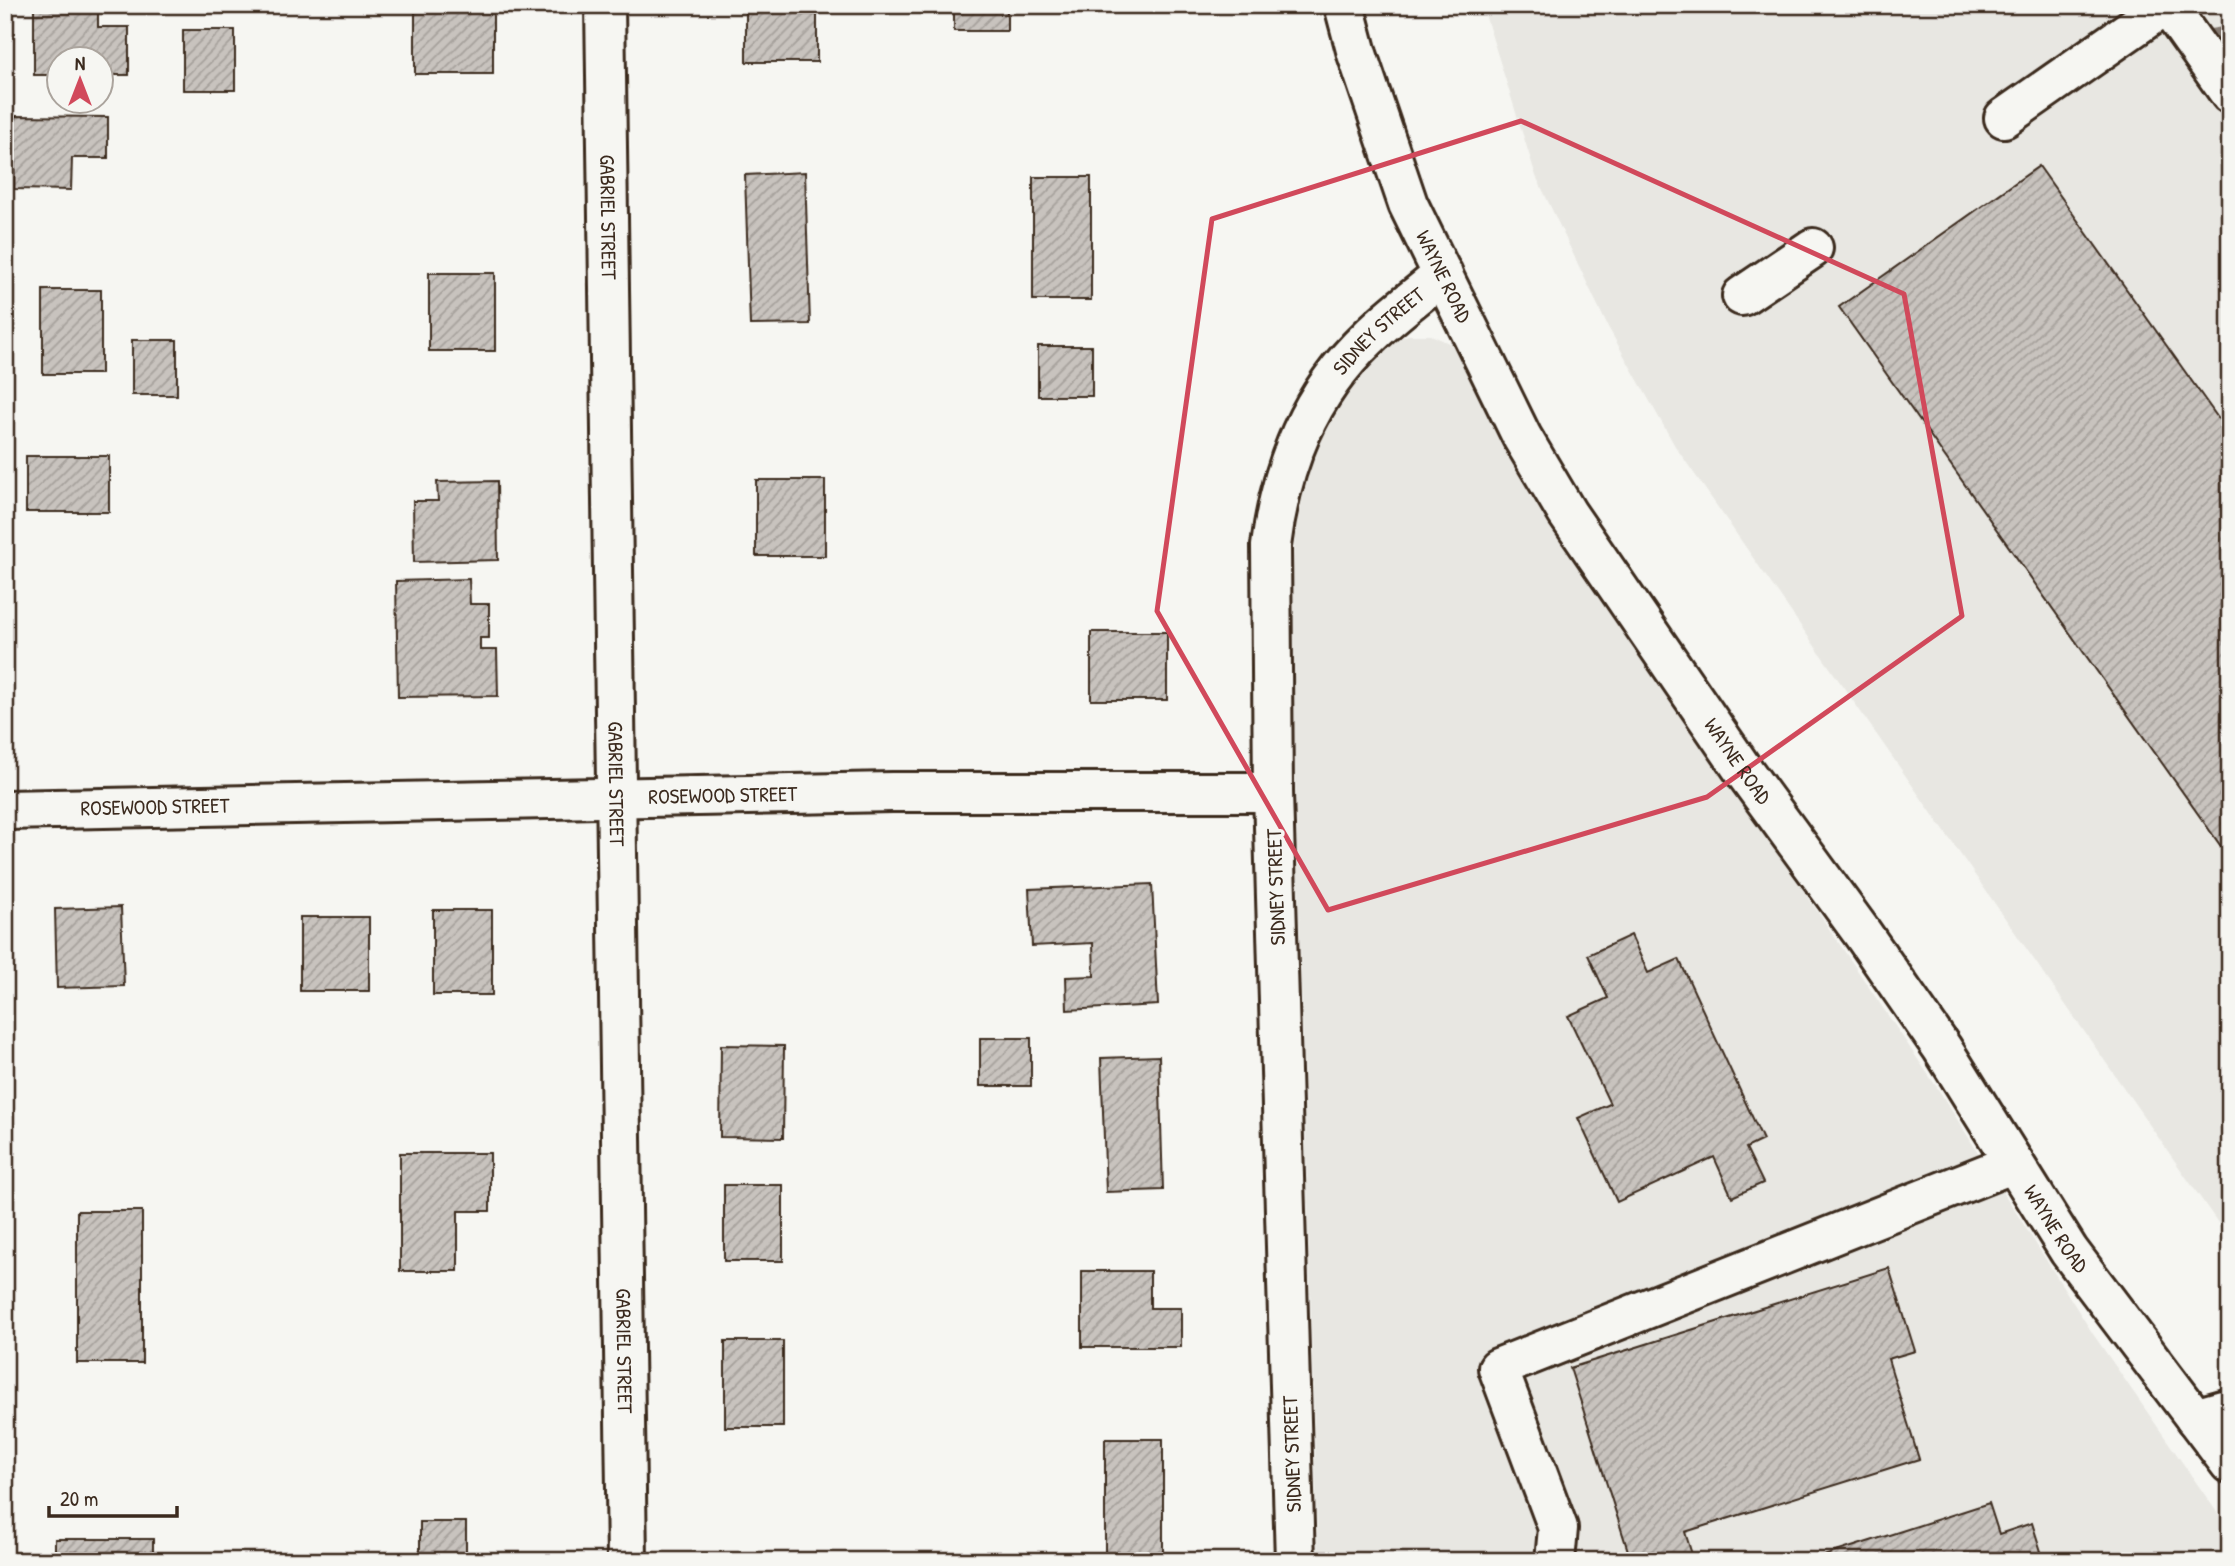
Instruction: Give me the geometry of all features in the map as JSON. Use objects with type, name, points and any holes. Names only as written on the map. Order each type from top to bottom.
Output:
[{"type":"street","name":"GABRIEL STREET","points":[[606,5],[627,1561]]},
{"type":"street","name":"WAYNE ROAD","points":[[1344,5],[1357,54],[1408,204],[1522,437],[1567,513],[1741,767],[1942,1048],[2069,1251],[2213,1413],[2230,1464]]},
{"type":"street","points":[[2004,118],[2166,5],[2230,94]]},
{"type":"street","points":[[1742,296],[1813,248]]},
{"type":"street","name":"SIDNEY STREET","points":[[1296,1561],[1273,792],[1271,546],[1276,507],[1286,469],[1300,432],[1319,398],[1342,366],[1369,337],[1443,274]]},
{"type":"street","name":"ROSEWOOD STREET","points":[[5,810],[892,792],[1273,792]]},
{"type":"street","points":[[1555,1561],[1558,1528],[1498,1368],[2014,1163]]},
{"type":"highlighted area","points":[[1521,121],[1904,294],[1962,616],[1707,797],[1328,910],[1157,611],[1212,219]]},
{"type":"shaded area","points":[[1482,5],[2230,5],[2230,1240],[1675,446],[1608,327],[1536,176]]},
{"type":"shaded area","points":[[1408,335],[1431,335],[1451,344],[1468,365],[1566,541],[1938,1089],[2093,1334],[2230,1531],[2230,1561],[1318,1561],[1292,672],[1292,582],[1297,506],[1305,457],[1358,368],[1388,344]]},
{"type":"building","points":[[34,5],[98,5],[98,27],[129,27],[129,75],[116,75],[116,46],[46,46],[46,75],[34,75]]},
{"type":"building","points":[[415,5],[493,5],[493,74],[415,74]]},
{"type":"building","points":[[746,5],[817,5],[817,62],[746,62]]},
{"type":"building","points":[[954,5],[1007,5],[1007,31],[954,31]]},
{"type":"building","points":[[183,30],[235,30],[235,90],[183,90]]},
{"type":"building","points":[[15,116],[108,117],[108,158],[72,158],[71,190],[14,189]]},
{"type":"building","points":[[2039,166],[2230,435],[2230,859],[1839,307]]},
{"type":"building","points":[[805,172],[810,324],[750,325],[745,175]]},
{"type":"building","points":[[1033,177],[1091,177],[1091,300],[1033,300]]},
{"type":"building","points":[[429,273],[495,273],[495,351],[429,351]]},
{"type":"building","points":[[43,290],[101,290],[101,374],[43,374]]},
{"type":"building","points":[[132,340],[177,340],[177,395],[132,395]]},
{"type":"building","points":[[1038,346],[1092,346],[1092,396],[1038,396]]},
{"type":"building","points":[[26,456],[109,456],[109,512],[26,512]]},
{"type":"building","points":[[756,480],[825,480],[825,556],[756,556]]},
{"type":"building","points":[[497,481],[498,560],[414,562],[413,501],[438,501],[437,482]]},
{"type":"building","points":[[469,579],[470,604],[489,604],[489,638],[480,638],[480,650],[497,650],[498,696],[398,697],[396,581]]},
{"type":"building","points":[[1091,632],[1167,632],[1167,700],[1091,700]]},
{"type":"building","points":[[1152,884],[1158,1005],[1067,1010],[1066,977],[1094,976],[1093,943],[1032,946],[1029,889]]},
{"type":"building","points":[[121,907],[124,986],[57,988],[55,909]]},
{"type":"building","points":[[433,910],[492,910],[492,995],[433,995]]},
{"type":"building","points":[[300,917],[369,917],[369,991],[300,991]]},
{"type":"building","points":[[1631,935],[1648,973],[1679,959],[1763,1140],[1746,1148],[1763,1183],[1732,1197],[1714,1157],[1617,1202],[1578,1118],[1610,1104],[1568,1016],[1608,998],[1588,955]]},
{"type":"building","points":[[980,1038],[1031,1038],[1031,1086],[980,1086]]},
{"type":"building","points":[[721,1045],[784,1046],[783,1138],[720,1137]]},
{"type":"building","points":[[1159,1056],[1163,1190],[1106,1192],[1101,1058]]},
{"type":"building","points":[[400,1153],[490,1153],[490,1211],[458,1211],[458,1271],[400,1271]]},
{"type":"building","points":[[724,1185],[783,1185],[783,1261],[724,1261]]},
{"type":"building","points":[[77,1211],[142,1211],[142,1363],[77,1363]]},
{"type":"building","points":[[1889,1268],[1915,1351],[1888,1359],[1919,1459],[1685,1532],[1694,1561],[1658,1561],[1655,1554],[1629,1554],[1570,1368]]},
{"type":"building","points":[[1082,1271],[1150,1271],[1150,1308],[1181,1308],[1181,1347],[1082,1347]]},
{"type":"building","points":[[725,1341],[783,1341],[783,1427],[725,1427]]},
{"type":"building","points":[[1105,1439],[1163,1439],[1163,1561],[1105,1561]]},
{"type":"building","points":[[1989,1503],[1999,1534],[2032,1523],[2044,1561],[1808,1561]]},
{"type":"building","points":[[420,1522],[466,1522],[466,1561],[420,1561]]},
{"type":"building","points":[[55,1539],[153,1539],[153,1561],[55,1561]]},
{"type":"waterway","points":[[2198,37],[2230,32]]}]
